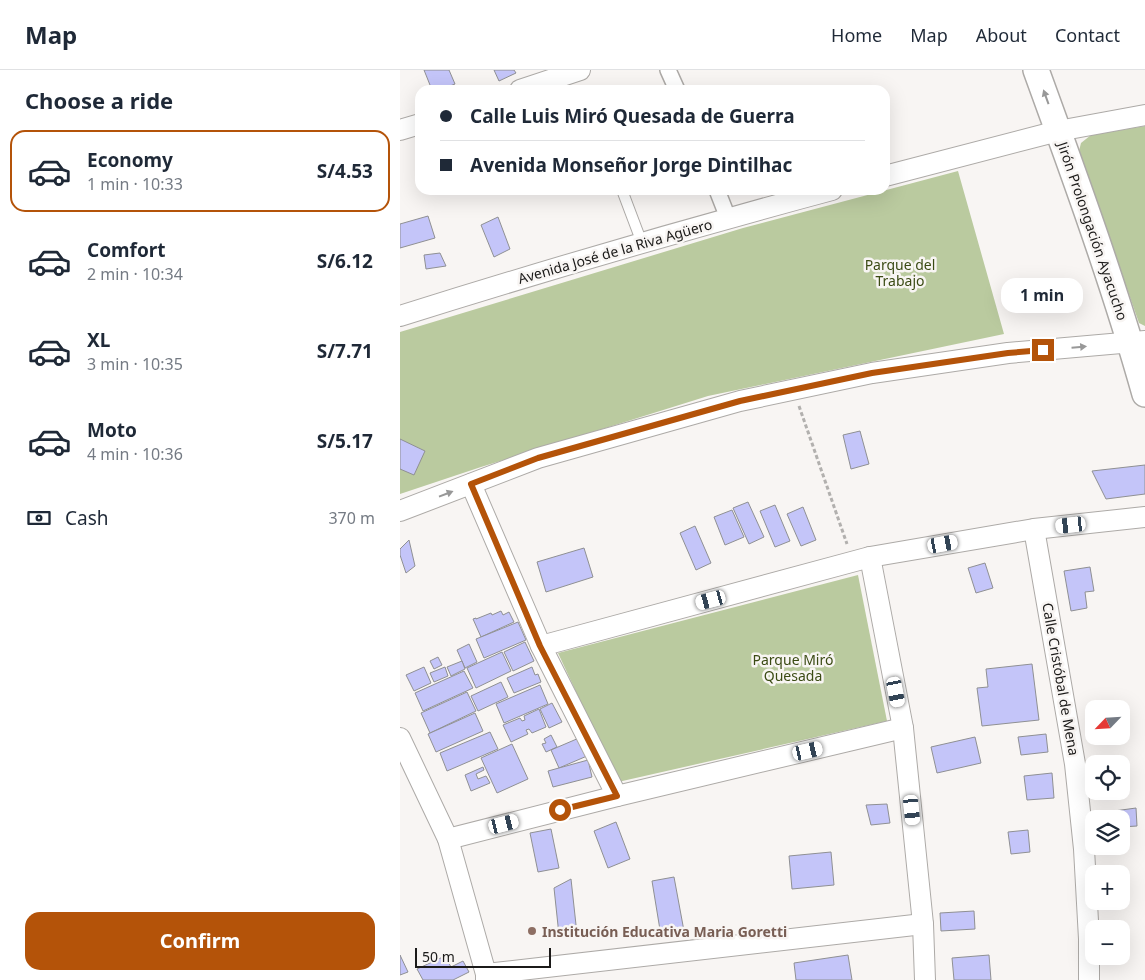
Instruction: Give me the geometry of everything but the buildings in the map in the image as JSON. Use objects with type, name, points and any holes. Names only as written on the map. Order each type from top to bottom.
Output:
[{"type":"street","points":[[535,85],[580,70]]},
{"type":"street","points":[[668,70],[675,85]]},
{"type":"street","name":"Jirón Prolongación Ayacucho","points":[[1036,70],[1138,341],[1145,394]]},
{"type":"street","points":[[890,175],[1058,131],[1145,115]]},
{"type":"street","points":[[400,130],[415,126]]},
{"type":"street","points":[[719,195],[728,218]]},
{"type":"street","name":"Avenida José de la Riva Agüero","points":[[400,316],[642,243],[813,195]]},
{"type":"street","points":[[400,511],[538,458],[740,401],[872,373],[1008,353],[1138,341]]},
{"type":"street","points":[[471,484],[540,646],[617,796]]},
{"type":"street","points":[[540,646],[861,559],[1034,529],[1145,518]]},
{"type":"street","name":"Calle Cristóbal de Mena","points":[[1034,529],[1075,764],[1084,849],[1089,939],[1089,980]]},
{"type":"street","points":[[861,559],[903,728],[923,924],[925,980]]},
{"type":"street","points":[[448,839],[617,796],[903,728]]},
{"type":"street","points":[[400,738],[448,839],[486,977],[923,924]]},
{"type":"lane","points":[[624,195],[642,243]]},
{"type":"path","points":[[793,389],[861,559]]},
{"type":"green space","points":[[1145,126],[1145,326],[1139,323],[1079,151],[1081,143],[1091,135]]},
{"type":"green space","name":"Parque del Trabajo","points":[[958,171],[1004,334],[708,396],[400,494],[400,332],[743,228],[867,195],[890,195],[890,189]]},
{"type":"green space","name":"Parque Miró Quesada","points":[[858,575],[887,721],[618,782],[558,653]]},
{"type":"place","name":"Institución Educativa Maria Goretti","points":[[532,931]]},
{"type":"route","points":[[560,810],[617,796],[540,646],[471,484],[538,458],[740,401],[872,373],[1008,353],[1043,350]]}]
